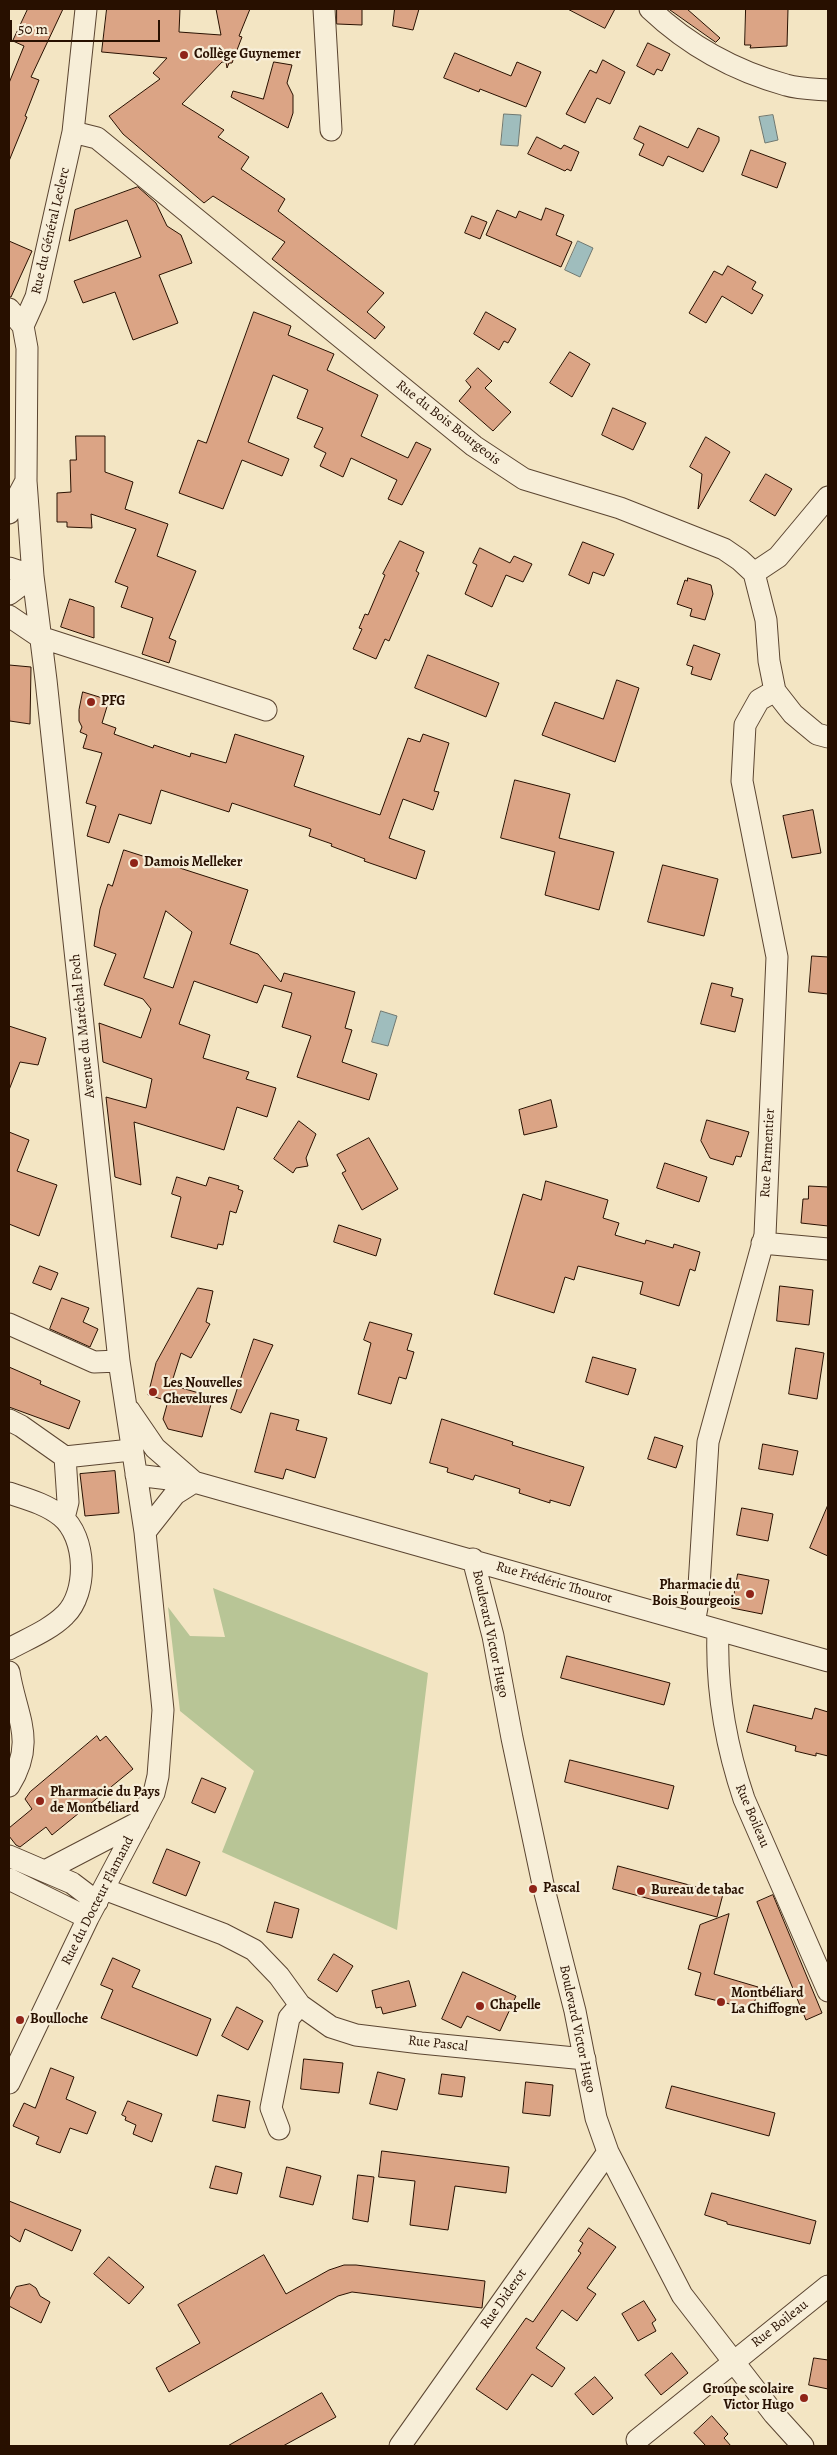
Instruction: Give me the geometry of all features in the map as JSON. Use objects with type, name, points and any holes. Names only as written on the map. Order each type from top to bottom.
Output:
[{"type":"street","name":"Rue du Général Leclerc","points":[[23,326],[36,297],[73,132],[86,9]]},
{"type":"street","points":[[324,9],[331,130]]},
{"type":"street","points":[[650,9],[697,47],[751,73],[788,86],[828,90]]},
{"type":"street","name":"Rue du Bois Bourgeois","points":[[73,132],[97,138],[474,446],[510,470],[524,479],[620,508],[724,549],[754,573]]},
{"type":"street","points":[[9,309],[23,326],[27,348],[26,482],[33,576]]},
{"type":"street","points":[[9,513],[26,482]]},
{"type":"street","points":[[828,497],[778,556],[754,573],[766,620],[769,661],[776,691],[793,714],[817,734],[828,737]]},
{"type":"street","points":[[9,568],[33,576]]},
{"type":"street","points":[[9,594],[33,576]]},
{"type":"street","name":"Avenue du Maréchal Foch","points":[[33,576],[119,1362],[136,1475]]},
{"type":"street","points":[[9,616],[40,637],[266,710]]},
{"type":"street","name":"Rue Parmentier","points":[[694,1623],[698,1602],[708,1442],[762,1243],[777,957],[742,781],[745,725],[758,700],[776,691]]},
{"type":"street","points":[[762,1243],[828,1250]]},
{"type":"street","points":[[9,1324],[94,1362],[119,1362]]},
{"type":"street","name":"Rue Frédéric Thourot","points":[[125,1404],[155,1448],[194,1482]]},
{"type":"street","points":[[9,1420],[21,1426],[65,1457],[131,1450]]},
{"type":"street","points":[[64,1518],[68,1502],[65,1457]]},
{"type":"street","name":"Rue Frédéric Thourot","points":[[136,1475],[194,1482],[473,1559],[718,1631],[828,1661]]},
{"type":"street","name":"Rue du Docteur Flamand","points":[[9,2083],[96,1903],[154,1793],[158,1776],[163,1710],[145,1532],[136,1475]]},
{"type":"street","points":[[145,1532],[175,1494],[194,1482]]},
{"type":"street","points":[[9,1493],[48,1507],[64,1518],[77,1540],[82,1574],[78,1595],[67,1614],[55,1623],[9,1649]]},
{"type":"street","name":"Boulevard Victor Hugo","points":[[473,1559],[493,1636],[512,1738],[596,2118],[608,2152],[682,2295],[732,2362],[803,2446]]},
{"type":"street","name":"Rue Boileau","points":[[718,1631],[717,1659],[726,1728],[734,1770],[744,1799],[827,1985]]},
{"type":"street","points":[[9,1672],[24,1732],[22,1753],[9,1786]]},
{"type":"street","points":[[45,1871],[139,1822]]},
{"type":"street","points":[[9,1856],[72,1883],[96,1903]]},
{"type":"street","points":[[9,1879],[96,1903]]},
{"type":"street","name":"Rue Pascal","points":[[96,1903],[223,1934],[254,1950],[279,1976],[300,2004],[314,2016],[340,2029],[356,2034],[421,2043],[584,2059]]},
{"type":"street","points":[[279,2129],[271,2108],[289,2018],[300,2004]]},
{"type":"street","name":"Rue Diderot","points":[[400,2446],[608,2152]]},
{"type":"street","name":"Rue Boileau","points":[[637,2440],[828,2286]]},
{"type":"green space","points":[[213,1588],[428,1673],[397,1930],[222,1852],[254,1771],[180,1711],[168,1607],[190,1636],[225,1637]]},
{"type":"water","points":[[504,114],[521,115],[518,146],[501,145]]},
{"type":"water","points":[[773,115],[778,140],[765,143],[759,117]]},
{"type":"water","points":[[578,241],[593,248],[580,277],[565,270]]},
{"type":"water","points":[[381,1011],[397,1016],[388,1046],[372,1042]]},
{"type":"building","points":[[28,9],[63,9],[31,77],[39,80],[25,116],[27,117],[9,161],[9,83],[24,46],[13,41]]},
{"type":"building","points":[[107,9],[180,9],[179,32],[221,35],[216,9],[250,9],[239,36],[242,37],[232,63],[229,63],[227,68],[226,62],[222,62],[182,104],[224,130],[218,137],[249,157],[241,169],[285,199],[278,211],[384,293],[367,312],[385,327],[375,339],[272,259],[285,242],[213,196],[204,203],[123,134],[109,116],[160,79],[153,73],[167,58],[102,52]]},
{"type":"building","points":[[337,9],[362,9],[362,25],[337,24]]},
{"type":"building","points":[[395,9],[419,9],[413,30],[393,26]]},
{"type":"building","points":[[568,9],[615,9],[605,28]]},
{"type":"building","points":[[669,9],[687,9],[720,38],[716,42]]},
{"type":"building","points":[[746,9],[788,9],[787,46],[750,48],[751,45],[745,45]]},
{"type":"building","points":[[648,43],[670,54],[662,71],[657,69],[654,75],[637,66]]},
{"type":"building","points":[[455,53],[511,76],[517,62],[541,72],[526,107],[480,89],[479,92],[444,78]]},
{"type":"building","points":[[603,60],[625,72],[610,104],[597,98],[585,123],[566,114],[590,70],[596,73]]},
{"type":"building","points":[[274,62],[292,65],[287,83],[293,95],[293,113],[288,128],[231,97],[233,91],[263,99]]},
{"type":"building","points":[[640,126],[688,148],[698,128],[719,137],[719,141],[703,172],[668,156],[663,166],[639,155],[644,144],[634,139]]},
{"type":"building","points":[[537,137],[561,149],[564,145],[579,152],[571,171],[567,169],[565,171],[528,154]]},
{"type":"building","points":[[751,150],[786,163],[777,188],[742,175]]},
{"type":"building","points":[[138,187],[156,203],[167,226],[181,235],[192,263],[159,275],[178,323],[133,340],[115,292],[83,303],[74,281],[141,257],[127,220],[69,241],[75,210]]},
{"type":"building","points":[[546,208],[564,215],[556,235],[572,242],[561,267],[486,235],[497,210],[516,218],[519,211],[541,220]]},
{"type":"building","points":[[472,216],[487,222],[480,239],[465,233]]},
{"type":"building","points":[[9,241],[32,251],[11,297],[9,297]]},
{"type":"building","points":[[728,266],[756,282],[752,289],[763,295],[752,314],[722,296],[706,323],[689,313],[714,271],[722,275]]},
{"type":"building","points":[[254,312],[291,326],[288,335],[334,354],[327,370],[378,395],[361,436],[408,458],[416,442],[431,449],[402,505],[388,499],[397,480],[351,458],[343,477],[320,466],[326,453],[314,447],[323,428],[297,418],[308,390],[273,375],[248,442],[289,459],[282,476],[242,460],[223,509],[179,493],[198,440],[206,443]]},
{"type":"building","points":[[486,312],[516,329],[508,343],[504,341],[499,350],[474,334]]},
{"type":"building","points":[[570,352],[590,364],[572,397],[550,383]]},
{"type":"building","points":[[478,368],[492,381],[485,388],[511,412],[493,431],[459,401],[471,387],[466,381]]},
{"type":"building","points":[[613,408],[646,423],[633,450],[602,435]]},
{"type":"building","points":[[76,436],[105,436],[105,472],[133,482],[125,509],[168,524],[157,556],[196,571],[169,638],[176,641],[169,663],[142,654],[153,618],[121,607],[128,587],[115,582],[136,529],[91,514],[92,528],[67,527],[67,522],[57,522],[57,493],[71,492],[70,460],[76,460]]},
{"type":"building","points":[[706,437],[730,452],[698,509],[702,474],[690,467]]},
{"type":"building","points":[[766,474],[792,489],[775,516],[750,501]]},
{"type":"building","points":[[400,541],[424,552],[416,571],[419,573],[389,641],[385,639],[376,659],[353,649],[362,629],[359,628],[365,614],[368,615],[385,575],[383,574]]},
{"type":"building","points":[[583,542],[614,554],[604,576],[593,572],[589,584],[569,575]]},
{"type":"building","points":[[480,548],[510,563],[514,556],[532,564],[523,582],[506,575],[492,607],[465,594],[477,565],[473,563]]},
{"type":"building","points":[[688,578],[711,585],[713,594],[705,620],[690,616],[692,609],[677,604],[685,580],[687,581]]},
{"type":"building","points":[[70,599],[94,607],[94,638],[61,627]]},
{"type":"building","points":[[694,645],[720,654],[711,680],[691,674],[693,667],[687,665]]},
{"type":"building","points":[[428,655],[499,683],[486,717],[415,688]]},
{"type":"building","points":[[9,665],[31,667],[30,724],[10,721]]},
{"type":"building","points":[[617,680],[639,688],[615,762],[542,735],[555,702],[603,719]]},
{"type":"building","points":[[83,692],[109,700],[102,723],[116,728],[114,734],[153,748],[154,745],[190,757],[191,753],[226,763],[235,734],[304,756],[294,786],[380,815],[408,738],[420,742],[423,734],[449,743],[434,791],[439,792],[433,810],[403,799],[389,838],[425,851],[416,879],[364,861],[365,859],[309,836],[311,829],[232,803],[229,812],[161,790],[151,824],[119,814],[109,843],[87,836],[96,806],[86,803],[102,753],[83,748],[87,735],[80,732],[82,727],[79,721],[79,710]]},
{"type":"building","points":[[515,780],[570,794],[559,838],[614,852],[599,910],[545,895],[555,852],[501,838]]},
{"type":"building","points":[[813,810],[821,853],[792,858],[783,816]]},
{"type":"building","points":[[124,850],[248,890],[230,944],[258,954],[281,982],[284,973],[355,992],[345,1028],[352,1030],[342,1062],[377,1074],[369,1100],[297,1077],[311,1036],[282,1027],[292,993],[264,985],[257,1003],[194,981],[179,1024],[210,1035],[203,1058],[249,1072],[246,1079],[276,1088],[267,1117],[237,1107],[224,1150],[134,1122],[141,1185],[115,1177],[106,1097],[146,1108],[152,1079],[103,1062],[99,1023],[141,1038],[151,1009],[143,999],[104,985],[116,954],[94,946],[100,909],[108,884],[112,886]],"holes":[[[166,911],[192,932],[173,988],[144,978]]]},
{"type":"building","points":[[663,865],[718,879],[704,936],[648,922]]},
{"type":"building","points":[[812,956],[828,957],[828,994],[809,992]]},
{"type":"building","points":[[712,983],[733,988],[731,996],[743,999],[735,1032],[701,1024]]},
{"type":"building","points":[[9,1026],[46,1038],[38,1065],[20,1062],[9,1090]]},
{"type":"building","points":[[551,1100],[557,1127],[524,1135],[519,1110]]},
{"type":"building","points":[[707,1120],[749,1132],[741,1157],[736,1156],[733,1165],[710,1158],[701,1141]]},
{"type":"building","points":[[299,1121],[316,1134],[306,1158],[308,1166],[296,1168],[293,1173],[274,1159]]},
{"type":"building","points":[[9,1132],[29,1140],[17,1171],[57,1185],[39,1236],[9,1224]]},
{"type":"building","points":[[369,1138],[398,1189],[362,1210],[342,1173],[346,1171],[337,1155]]},
{"type":"building","points":[[665,1163],[707,1177],[699,1202],[657,1188]]},
{"type":"building","points":[[177,1177],[206,1186],[209,1177],[239,1186],[238,1189],[243,1191],[236,1213],[230,1211],[223,1245],[218,1244],[217,1249],[171,1237],[181,1197],[172,1194]]},
{"type":"building","points":[[546,1181],[608,1200],[603,1218],[619,1223],[615,1235],[645,1244],[646,1240],[673,1248],[674,1244],[700,1252],[695,1271],[690,1269],[679,1306],[640,1294],[643,1282],[578,1266],[574,1280],[565,1277],[554,1313],[494,1294],[523,1194],[541,1200]]},
{"type":"building","points":[[809,1186],[828,1187],[828,1226],[801,1223],[803,1199],[808,1199]]},
{"type":"building","points":[[339,1225],[381,1239],[376,1256],[334,1242]]},
{"type":"building","points":[[40,1266],[58,1273],[51,1290],[33,1283]]},
{"type":"building","points":[[780,1286],[813,1290],[809,1325],[777,1321]]},
{"type":"building","points":[[198,1288],[213,1291],[206,1322],[210,1324],[191,1358],[181,1353],[171,1385],[213,1397],[202,1437],[168,1429],[163,1419],[168,1401],[148,1395],[156,1363]]},
{"type":"building","points":[[62,1298],[89,1308],[83,1322],[98,1329],[90,1347],[50,1329]]},
{"type":"building","points":[[370,1322],[412,1334],[407,1350],[414,1352],[406,1379],[399,1377],[391,1404],[358,1394],[371,1343],[364,1340]]},
{"type":"building","points":[[254,1339],[273,1345],[241,1413],[231,1409]]},
{"type":"building","points":[[796,1348],[824,1353],[817,1399],[789,1394]]},
{"type":"building","points":[[593,1357],[636,1369],[628,1395],[586,1382]]},
{"type":"building","points":[[9,1367],[41,1381],[40,1384],[80,1401],[69,1429],[9,1407]]},
{"type":"building","points":[[271,1413],[299,1420],[296,1430],[327,1438],[315,1478],[286,1469],[283,1479],[255,1472]]},
{"type":"building","points":[[442,1419],[513,1442],[512,1445],[584,1467],[570,1506],[550,1500],[550,1503],[519,1493],[520,1489],[475,1475],[473,1480],[447,1472],[448,1468],[430,1463]]},
{"type":"building","points":[[655,1437],[683,1446],[676,1468],[648,1459]]},
{"type":"building","points":[[763,1444],[798,1451],[793,1475],[759,1469]]},
{"type":"building","points":[[115,1471],[119,1513],[85,1516],[80,1474]]},
{"type":"building","points":[[828,1505],[828,1556],[810,1548]]},
{"type":"building","points":[[742,1508],[773,1514],[768,1541],[737,1535]]},
{"type":"building","name":"Pharmacie du Bois Bourgeois","points":[[738,1574],[769,1580],[762,1614],[732,1608]]},
{"type":"building","points":[[567,1656],[670,1683],[664,1705],[561,1678]]},
{"type":"building","points":[[754,1705],[812,1719],[815,1708],[828,1712],[828,1756],[816,1753],[816,1756],[795,1751],[796,1746],[747,1732]]},
{"type":"building","points":[[97,1736],[100,1741],[106,1736],[133,1769],[52,1835],[46,1827],[20,1847],[16,1845],[9,1836],[9,1828],[32,1809],[25,1799],[30,1792]]},
{"type":"building","points":[[570,1760],[674,1786],[668,1809],[565,1782]]},
{"type":"building","points":[[202,1778],[226,1788],[215,1813],[192,1803]]},
{"type":"building","points":[[167,1849],[200,1862],[186,1896],[153,1883]]},
{"type":"building","points":[[618,1866],[723,1894],[717,1917],[613,1889]]},
{"type":"building","points":[[773,1895],[822,2013],[806,2020],[757,1902]]},
{"type":"building","points":[[275,1902],[299,1909],[292,1938],[267,1932]]},
{"type":"building","points":[[729,1914],[714,1974],[758,1987],[753,2010],[695,1995],[701,1973],[688,1969],[700,1925]]},
{"type":"building","points":[[334,1954],[353,1966],[337,1992],[318,1980]]},
{"type":"building","points":[[113,1958],[140,1970],[132,1987],[211,2019],[197,2056],[101,2018],[113,1990],[101,1985]]},
{"type":"building","name":"Chapelle","points":[[463,1972],[516,1996],[500,2031],[467,2016],[461,2028],[442,2019]]},
{"type":"building","points":[[409,1981],[416,2006],[383,2014],[381,2007],[376,2008],[372,1991]]},
{"type":"building","points":[[237,2007],[263,2021],[248,2050],[222,2036]]},
{"type":"building","points":[[304,2059],[343,2063],[339,2093],[301,2089]]},
{"type":"building","points":[[51,2068],[74,2077],[66,2099],[96,2112],[87,2134],[70,2128],[60,2153],[36,2144],[39,2137],[13,2126],[24,2103],[35,2108]]},
{"type":"building","points":[[378,2072],[405,2079],[397,2110],[370,2104]]},
{"type":"building","points":[[442,2074],[465,2077],[462,2097],[439,2094]]},
{"type":"building","points":[[526,2082],[553,2085],[550,2116],[523,2113]]},
{"type":"building","points":[[672,2086],[775,2113],[769,2136],[666,2108]]},
{"type":"building","points":[[218,2095],[250,2101],[245,2128],[213,2121]]},
{"type":"building","points":[[128,2101],[162,2114],[152,2142],[133,2134],[136,2125],[125,2120],[126,2117],[122,2115]]},
{"type":"building","points":[[382,2151],[509,2167],[506,2193],[455,2186],[448,2230],[410,2225],[415,2181],[379,2177]]},
{"type":"building","points":[[216,2166],[242,2173],[237,2194],[210,2188]]},
{"type":"building","points":[[287,2167],[321,2176],[313,2205],[280,2197]]},
{"type":"building","points":[[358,2175],[374,2177],[368,2222],[353,2219]]},
{"type":"building","points":[[712,2193],[816,2221],[810,2244],[727,2224],[727,2222],[705,2215]]},
{"type":"building","points":[[9,2201],[81,2230],[72,2251],[25,2229],[20,2242],[9,2235]]},
{"type":"building","points":[[589,2228],[616,2247],[587,2288],[596,2294],[577,2321],[562,2310],[536,2348],[565,2368],[552,2387],[532,2374],[507,2410],[476,2389],[526,2318],[533,2322],[581,2253],[578,2251],[583,2243],[580,2241]]},
{"type":"building","points":[[264,2255],[286,2294],[329,2270],[344,2265],[356,2265],[485,2281],[482,2308],[352,2292],[338,2296],[169,2392],[156,2368],[200,2343],[178,2305]]},
{"type":"building","points":[[109,2257],[144,2287],[129,2304],[94,2274]]},
{"type":"building","points":[[30,2284],[36,2288],[40,2296],[50,2302],[41,2323],[9,2306],[9,2301],[16,2287]]},
{"type":"building","points":[[644,2301],[656,2320],[652,2323],[656,2331],[638,2341],[622,2314]]},
{"type":"building","points":[[672,2353],[688,2373],[661,2395],[645,2375]]},
{"type":"building","points":[[814,2358],[828,2360],[828,2389],[809,2385]]},
{"type":"building","points":[[595,2377],[613,2398],[593,2415],[575,2394]]},
{"type":"building","points":[[322,2393],[336,2417],[283,2446],[228,2446]]},
{"type":"building","points":[[712,2416],[728,2434],[724,2438],[731,2446],[706,2446],[694,2433]]},
{"type":"place","name":"Collège Guynemer","points":[[184,55]]},
{"type":"place","name":"PFG","points":[[91,702]]},
{"type":"place","name":"Damois Melleker","points":[[134,863]]},
{"type":"place","name":"Les Nouvelles Chevelures","points":[[153,1392]]},
{"type":"place","name":"Pharmacie du Bois Bourgeois","points":[[750,1594]]},
{"type":"place","name":"Pharmacie du Pays de Montbéliard","points":[[40,1801]]},
{"type":"place","name":"Pascal","points":[[533,1889]]},
{"type":"place","name":"Bureau de tabac","points":[[641,1891]]},
{"type":"place","name":"Montbéliard La Chiffogne","points":[[721,2002]]},
{"type":"place","name":"Chapelle","points":[[480,2006]]},
{"type":"place","name":"Boulloche","points":[[20,2020]]},
{"type":"place","name":"Groupe scolaire Victor Hugo","points":[[804,2398]]}]
